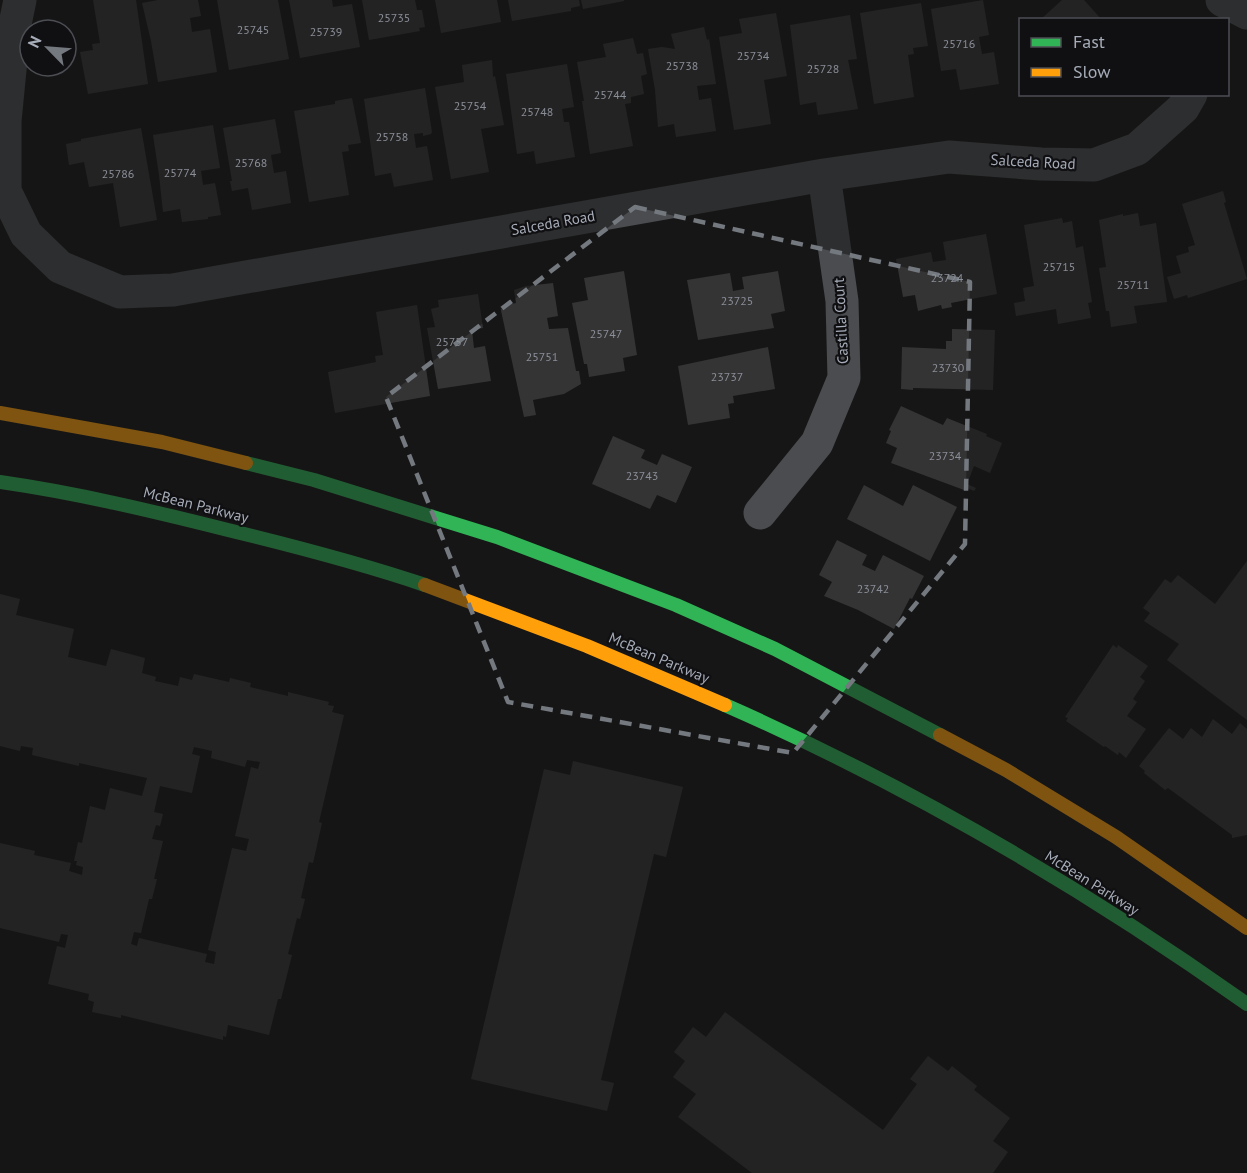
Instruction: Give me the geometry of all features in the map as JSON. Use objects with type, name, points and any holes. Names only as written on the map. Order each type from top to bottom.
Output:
[{"type":"main road","points":[[0,412],[162,442],[314,480],[497,537],[676,605],[775,649],[1006,770],[1116,837],[1247,928]]},
{"type":"main road","name":"McBean Parkway","points":[[0,482],[148,510],[306,549],[425,585],[581,642],[677,682],[900,790],[1039,868],[1207,975],[1247,1004]]},
{"type":"street","name":"Salceda Road","points":[[20,0],[14,29],[5,121],[5,192],[26,234],[60,267],[120,292],[173,290],[824,176],[949,157],[1041,164],[1094,165],[1137,148],[1183,108],[1190,96]]},
{"type":"street","name":"Castilla Court","points":[[760,513],[817,443],[844,378],[842,301],[824,176]]},
{"type":"highlighted area","points":[[635,207],[970,282],[965,544],[793,753],[508,702],[386,397]]},
{"type":"building","points":[[93,0],[136,0],[148,84],[88,94],[80,52],[93,50],[92,44],[100,43]]},
{"type":"building","points":[[158,0],[198,0],[201,16],[190,18],[192,32],[210,29],[217,72],[158,82],[142,3]]},
{"type":"building","points":[[217,0],[278,0],[289,59],[229,70]]},
{"type":"building","points":[[289,0],[332,0],[333,7],[352,4],[360,47],[300,58]]},
{"type":"building","points":[[362,0],[415,0],[417,10],[422,10],[425,27],[419,28],[420,31],[369,40]]},
{"type":"building","points":[[435,0],[497,0],[501,22],[441,33]]},
{"type":"building","points":[[508,0],[579,0],[580,6],[571,8],[571,11],[512,21]]},
{"type":"building","points":[[581,0],[624,0],[624,1],[583,9]]},
{"type":"building","points":[[983,0],[989,35],[979,37],[982,54],[994,52],[999,84],[960,90],[956,69],[941,71],[931,9]]},
{"type":"building","points":[[1062,0],[1084,0],[1100,18],[1042,18]]},
{"type":"building","points":[[921,3],[928,46],[913,48],[914,54],[908,55],[914,97],[874,104],[860,13]]},
{"type":"building","points":[[776,13],[787,76],[764,80],[771,124],[734,130],[719,37],[742,33],[739,19]]},
{"type":"building","points":[[850,15],[857,59],[848,60],[858,109],[818,115],[816,102],[800,105],[790,25]]},
{"type":"building","points":[[704,27],[707,40],[709,39],[716,84],[697,86],[699,100],[711,98],[716,131],[676,137],[674,124],[658,127],[648,49],[662,47],[675,49],[671,34]]},
{"type":"building","points":[[633,38],[637,54],[643,53],[647,74],[641,76],[644,94],[631,97],[631,103],[625,104],[633,146],[590,154],[577,62],[606,57],[603,44]]},
{"type":"building","points":[[492,60],[493,77],[495,76],[504,125],[481,129],[489,172],[451,179],[435,87],[464,82],[462,65]]},
{"type":"building","points":[[567,64],[574,107],[562,109],[564,122],[569,122],[575,157],[536,164],[534,151],[517,154],[506,74]]},
{"type":"building","points":[[425,88],[432,132],[423,136],[423,133],[414,134],[416,148],[427,146],[433,180],[394,187],[391,173],[375,176],[364,99]]},
{"type":"building","points":[[352,98],[361,143],[348,145],[349,151],[342,152],[349,195],[309,202],[294,111],[335,104],[335,101]]},
{"type":"building","points":[[275,119],[281,153],[271,155],[274,173],[286,171],[291,203],[252,210],[248,188],[232,191],[223,128]]},
{"type":"building","points":[[213,125],[220,168],[201,171],[203,185],[215,183],[221,215],[182,222],[180,209],[163,212],[153,135]]},
{"type":"building","points":[[141,128],[157,220],[120,227],[113,183],[89,187],[84,162],[69,165],[66,144]]},
{"type":"building","points":[[1223,191],[1226,202],[1224,203],[1247,279],[1188,298],[1187,295],[1174,299],[1167,277],[1181,273],[1176,256],[1189,252],[1188,247],[1195,245],[1182,204]]},
{"type":"building","points":[[1138,213],[1140,226],[1156,223],[1167,302],[1134,306],[1137,323],[1111,327],[1099,268],[1106,267],[1099,220]]},
{"type":"building","points":[[1062,218],[1063,223],[1072,221],[1076,248],[1083,246],[1092,302],[1088,303],[1091,318],[1058,324],[1056,309],[1016,316],[1014,303],[1025,301],[1023,288],[1034,286],[1024,225]]},
{"type":"building","points":[[986,234],[997,294],[951,303],[952,307],[942,309],[941,305],[918,311],[915,295],[903,297],[896,259],[931,252],[933,262],[946,260],[943,242]]},
{"type":"building","points":[[624,271],[637,355],[623,358],[625,371],[589,377],[587,364],[584,364],[572,303],[588,300],[584,278]]},
{"type":"building","points":[[778,271],[785,311],[771,314],[774,328],[698,340],[687,280],[730,273],[733,291],[744,289],[742,277]]},
{"type":"building","points":[[553,283],[558,316],[547,318],[549,329],[568,328],[576,371],[579,371],[581,384],[564,394],[533,400],[536,415],[524,417],[500,306],[516,303],[514,290],[526,286]]},
{"type":"building","points":[[478,294],[483,328],[472,330],[474,348],[485,346],[491,381],[438,389],[427,328],[435,327],[431,309],[439,307],[438,300]]},
{"type":"building","points":[[417,305],[430,396],[335,413],[328,372],[376,362],[375,356],[383,355],[376,312]]},
{"type":"building","points":[[952,329],[995,330],[993,390],[901,389],[902,347],[946,349],[946,341],[952,341]]},
{"type":"building","points":[[768,347],[775,389],[733,396],[734,403],[728,404],[730,418],[688,425],[678,366]]},
{"type":"building","points":[[901,406],[943,425],[947,418],[987,434],[986,436],[1002,443],[990,473],[974,466],[967,484],[976,488],[974,491],[965,487],[964,490],[891,463],[897,448],[886,443],[891,431],[889,430]]},
{"type":"building","points":[[613,436],[645,450],[641,458],[657,465],[662,454],[692,467],[676,503],[657,495],[650,509],[592,484]]},
{"type":"building","points":[[864,485],[903,506],[913,485],[957,507],[930,561],[847,519]]},
{"type":"building","points":[[837,540],[867,555],[862,565],[875,571],[883,555],[924,576],[894,629],[858,610],[824,596],[832,582],[819,575]]},
{"type":"building","points":[[1247,561],[1247,720],[1167,660],[1179,644],[1144,621],[1150,613],[1143,608],[1165,579],[1171,583],[1178,575],[1215,604]]},
{"type":"building","points":[[0,594],[20,599],[16,615],[74,629],[68,657],[106,666],[111,649],[145,658],[142,673],[156,677],[155,681],[178,686],[180,677],[192,680],[194,674],[229,682],[230,678],[251,683],[250,687],[288,696],[288,692],[329,702],[328,705],[334,706],[332,712],[344,715],[319,822],[322,823],[313,863],[309,862],[301,898],[305,899],[300,919],[297,918],[288,954],[292,955],[269,1035],[228,1025],[226,1037],[223,1036],[223,1040],[121,1015],[121,1018],[92,1012],[94,1002],[88,1000],[89,994],[48,984],[57,946],[65,948],[68,935],[61,934],[59,942],[0,928],[0,843],[35,851],[34,855],[71,863],[69,871],[82,875],[83,867],[76,865],[77,861],[74,861],[78,842],[82,843],[90,806],[105,810],[110,788],[142,796],[147,778],[32,755],[33,748],[21,746],[20,751],[0,746]],"holes":[[[194,747],[212,751],[211,758],[245,767],[247,760],[260,762],[258,769],[251,767],[235,836],[249,839],[246,851],[232,848],[208,950],[216,952],[214,964],[205,962],[207,954],[139,938],[137,946],[131,944],[134,932],[141,933],[149,899],[152,899],[157,879],[154,879],[163,841],[152,839],[156,825],[160,826],[163,814],[154,812],[160,786],[192,793],[200,756],[192,754]]]},
{"type":"building","points":[[1113,645],[1117,648],[1118,645],[1148,666],[1140,677],[1145,681],[1133,699],[1137,702],[1127,716],[1146,729],[1126,758],[1119,752],[1118,755],[1104,747],[1066,721],[1068,718],[1065,717]]},
{"type":"building","points":[[1213,719],[1232,734],[1240,723],[1247,729],[1247,835],[1232,838],[1232,835],[1168,788],[1165,790],[1139,766],[1169,728],[1183,739],[1191,728],[1202,737]]},
{"type":"building","points":[[573,761],[683,787],[666,857],[654,854],[601,1080],[614,1083],[607,1111],[471,1079],[544,769],[570,775]]},
{"type":"building","points":[[725,1012],[883,1130],[917,1084],[910,1079],[928,1056],[948,1071],[952,1066],[977,1086],[974,1090],[1010,1118],[993,1141],[1008,1152],[993,1173],[752,1173],[678,1117],[696,1094],[673,1077],[685,1061],[674,1052],[693,1027],[706,1037]]},
{"type":"traffic: fast","points":[[246,463],[314,480],[497,537],[676,605],[775,649],[940,735]]},
{"type":"traffic: fast","points":[[0,482],[86,497],[171,516],[327,555],[425,585]]},
{"type":"traffic: fast","points":[[725,705],[861,769],[994,841],[1123,920],[1247,1004]]},
{"type":"traffic: slow","points":[[0,413],[162,442],[246,463]]},
{"type":"traffic: slow","points":[[425,585],[587,646],[725,705]]},
{"type":"traffic: slow","points":[[940,735],[1006,770],[1116,837],[1247,928]]}]
